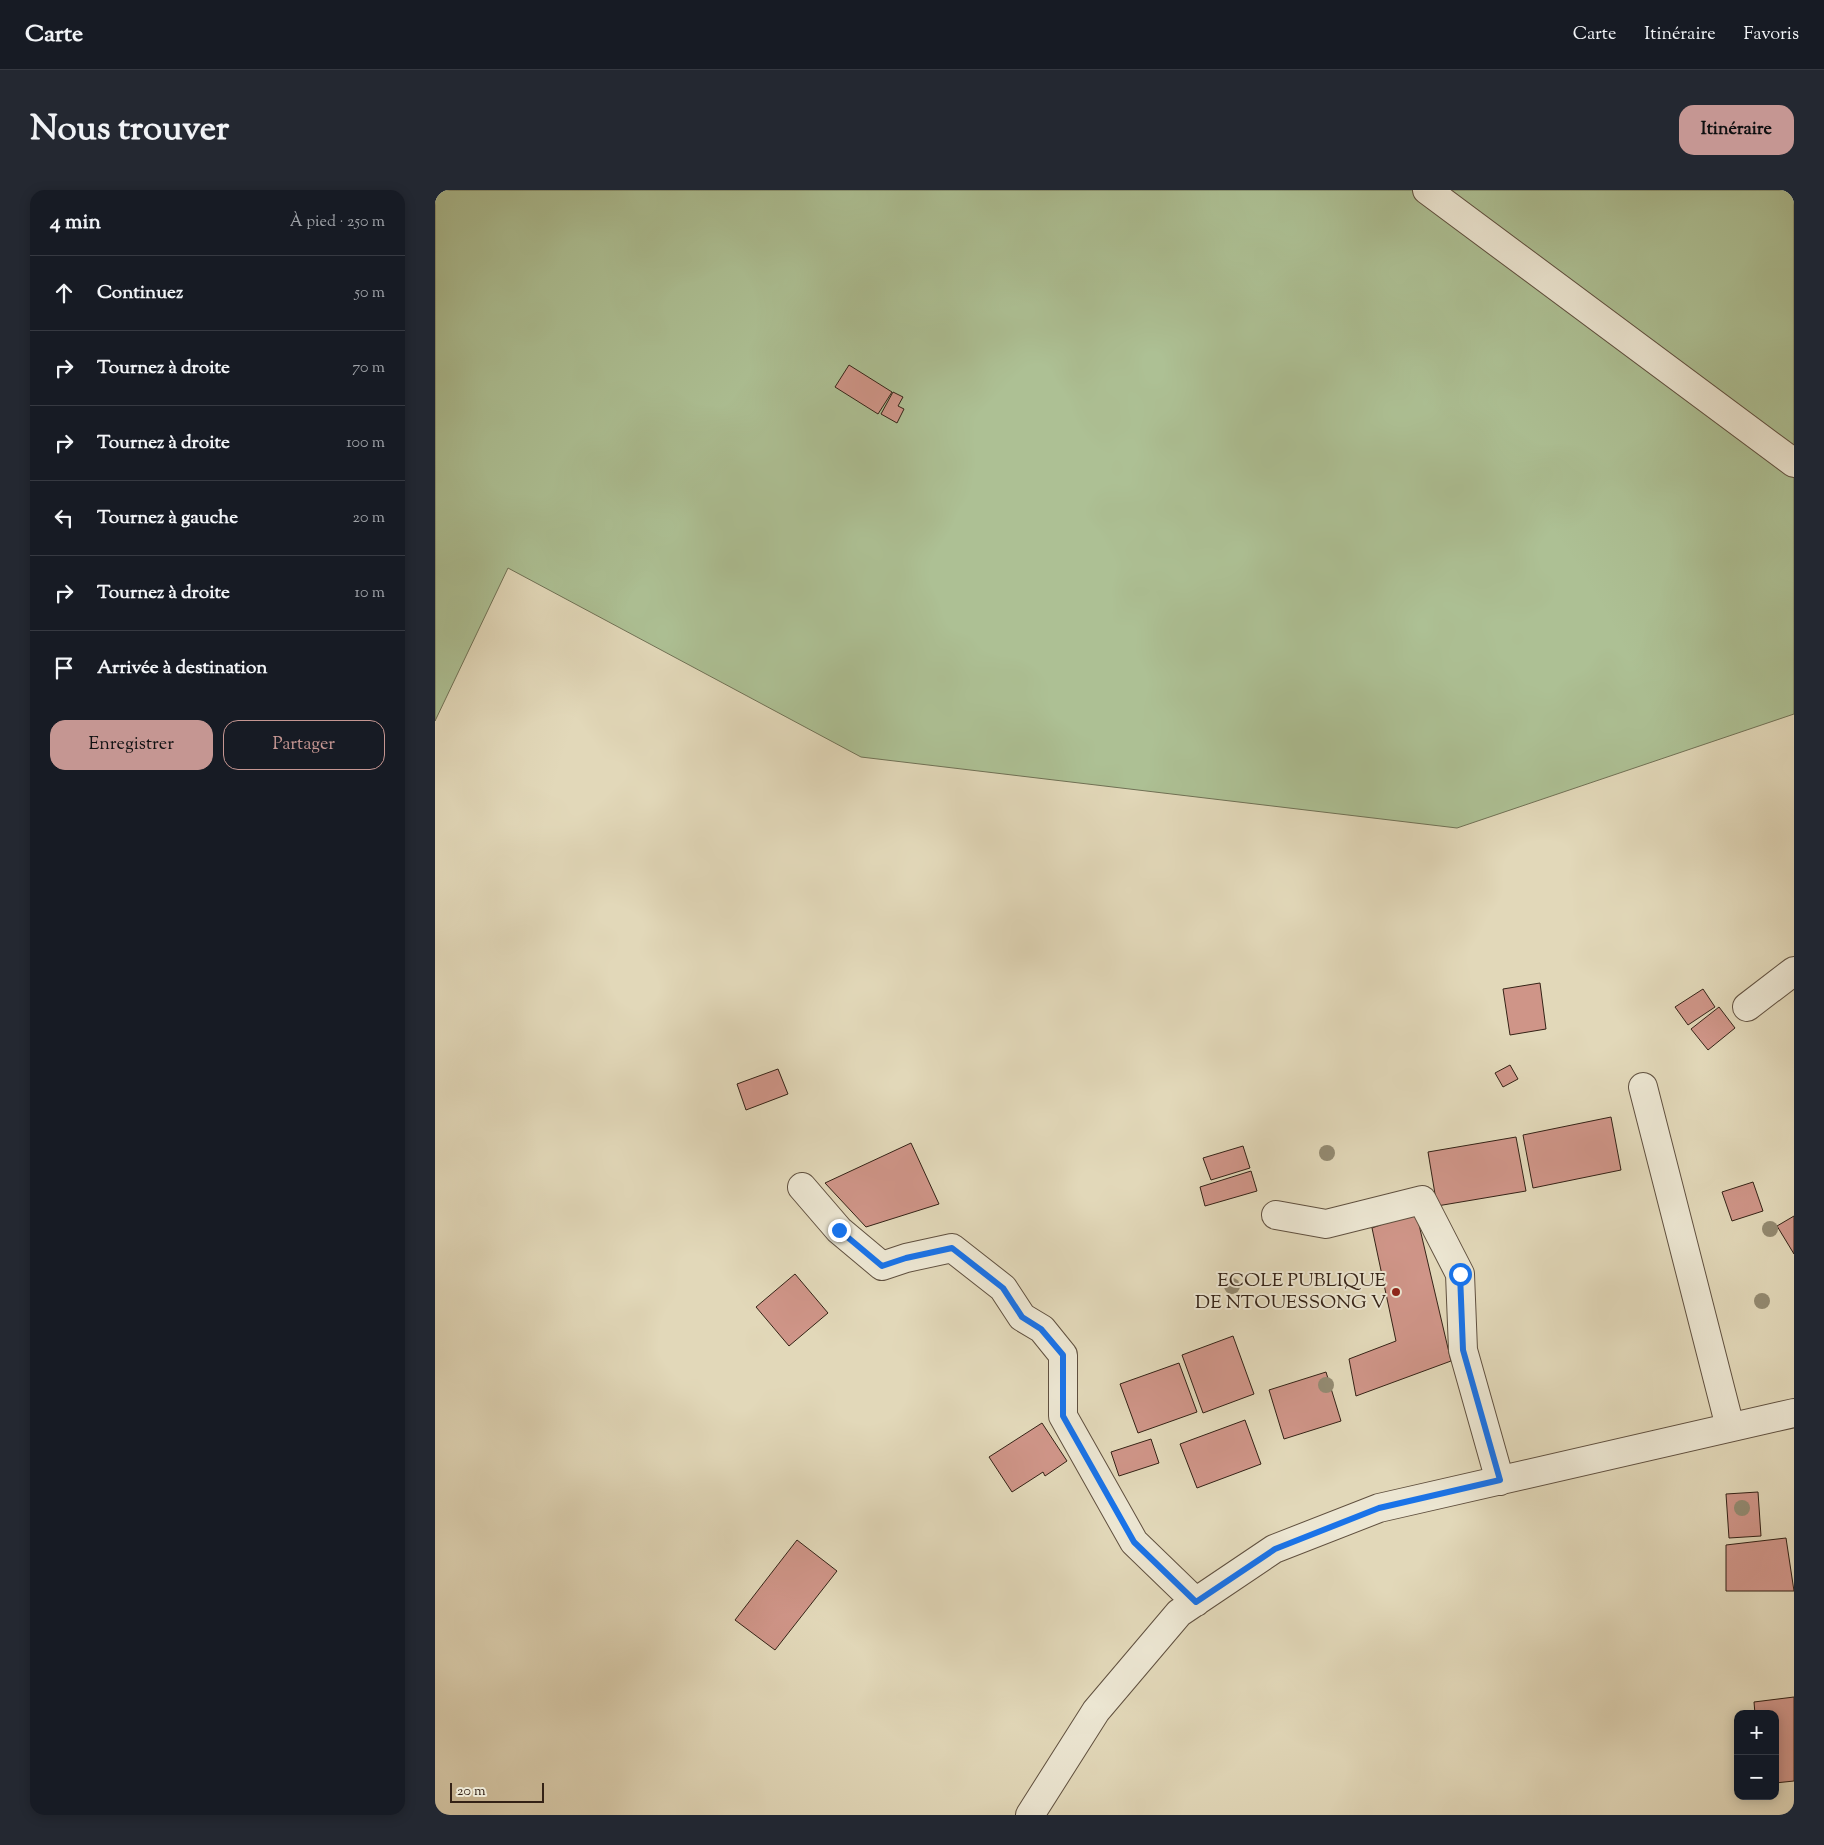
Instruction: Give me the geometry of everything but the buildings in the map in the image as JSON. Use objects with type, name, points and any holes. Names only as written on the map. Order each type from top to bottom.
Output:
[{"type":"street","points":[[1427,190],[1794,463]]},
{"type":"street","points":[[1747,1007],[1794,971]]},
{"type":"street","points":[[1643,1087],[1730,1427]]},
{"type":"street","points":[[802,1187],[839,1230],[882,1266],[906,1258],[952,1248],[1003,1288],[1022,1317],[1041,1329],[1063,1355],[1063,1416],[1134,1542],[1196,1602]]},
{"type":"street","points":[[1275,1214],[1326,1224],[1422,1200],[1460,1274],[1463,1350],[1500,1480]]},
{"type":"street","points":[[1030,1815],[1096,1711],[1179,1613],[1275,1549],[1379,1508],[1794,1412]]},
{"type":"green space","points":[[435,190],[1794,190],[1794,714],[1457,828],[861,757],[508,568],[435,721]]},
{"type":"place","name":"ECOLE PUBLIQUE DE NTOUESSONG V","points":[[1396,1292]]},
{"type":"route","points":[[839,1230],[882,1266],[906,1258],[952,1248],[1003,1288],[1022,1317],[1041,1329],[1063,1355],[1063,1416],[1134,1542],[1196,1602],[1275,1549],[1379,1508],[1500,1480],[1463,1350],[1460,1274]]}]
